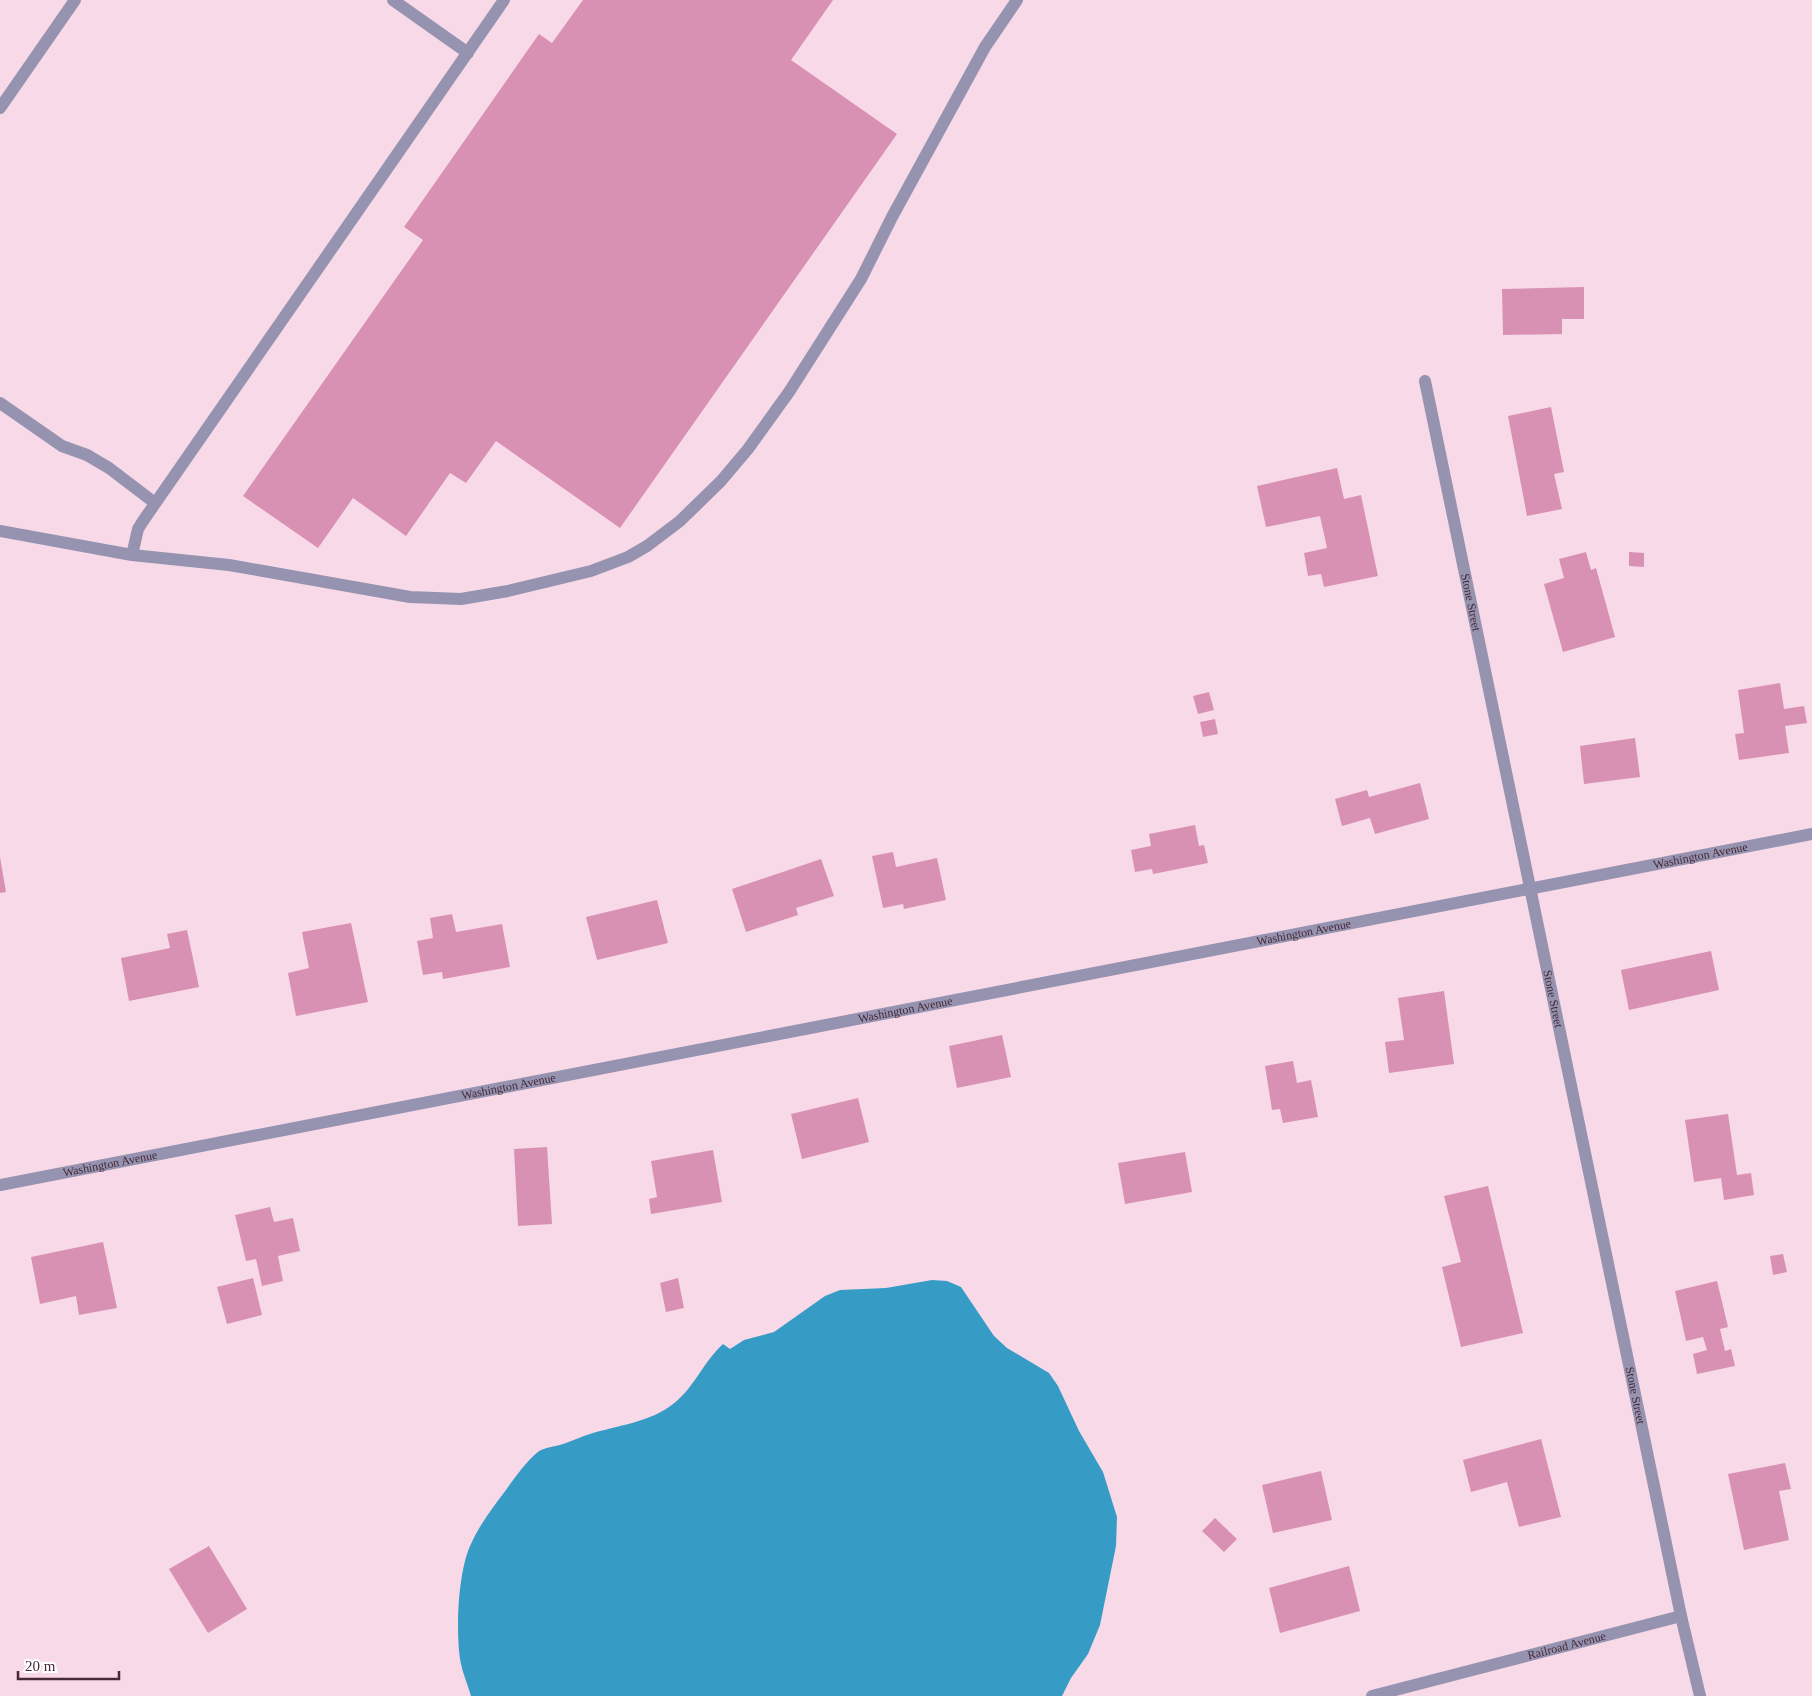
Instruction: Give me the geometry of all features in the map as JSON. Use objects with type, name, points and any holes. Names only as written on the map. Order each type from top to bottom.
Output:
[{"type":"street","points":[[0,108],[75,0]]},
{"type":"street","points":[[393,0],[468,53]]},
{"type":"street","points":[[132,555],[138,529],[155,503],[504,0]]},
{"type":"street","points":[[0,531],[132,555],[229,565],[410,597],[461,599],[508,591],[591,571],[628,557],[680,522],[721,481],[748,450],[789,392],[861,279],[892,217],[985,47],[1017,0]]},
{"type":"street","name":"Stone Street","points":[[1425,381],[1681,1616]]},
{"type":"street","points":[[0,403],[62,446],[87,455],[109,468],[155,503]]},
{"type":"street","name":"Washington Avenue","points":[[0,1185],[1812,834]]},
{"type":"street","points":[[1681,1616],[1700,1696]]},
{"type":"street","name":"Railroad Avenue","points":[[1372,1696],[1681,1616]]},
{"type":"water","points":[[932,1280],[947,1281],[961,1287],[994,1336],[1007,1348],[1049,1373],[1058,1386],[1079,1431],[1103,1472],[1117,1517],[1116,1546],[1100,1625],[1088,1654],[1071,1678],[1062,1696],[471,1696],[461,1664],[458,1636],[459,1602],[463,1570],[471,1544],[487,1516],[527,1462],[541,1450],[639,1421],[659,1413],[685,1393],[709,1359],[723,1344],[730,1349],[744,1340],[774,1332],[825,1296],[840,1290],[886,1288]]},
{"type":"building","points":[[583,0],[833,0],[791,60],[897,134],[620,528],[496,441],[466,483],[450,473],[406,536],[353,498],[318,548],[243,496],[423,240],[404,227],[539,34],[552,43]]},
{"type":"building","points":[[1584,287],[1584,319],[1562,319],[1562,334],[1503,335],[1502,289]]},
{"type":"building","points":[[1551,407],[1564,472],[1554,474],[1562,509],[1527,516],[1508,416]]},
{"type":"building","points":[[1337,468],[1344,499],[1361,495],[1378,576],[1324,587],[1321,574],[1308,576],[1304,553],[1327,548],[1320,516],[1266,527],[1257,486]]},
{"type":"building","points":[[1586,552],[1591,570],[1596,568],[1615,637],[1563,652],[1544,584],[1564,578],[1559,559]]},
{"type":"building","points":[[1629,552],[1644,553],[1644,567],[1629,566]]},
{"type":"building","points":[[1780,683],[1784,709],[1804,706],[1807,723],[1785,726],[1789,753],[1739,760],[1735,734],[1744,733],[1738,690]]},
{"type":"building","points":[[1209,692],[1214,710],[1198,714],[1193,696]]},
{"type":"building","points":[[1215,719],[1218,734],[1203,737],[1200,722]]},
{"type":"building","points":[[1635,738],[1640,777],[1584,784],[1580,746]]},
{"type":"building","points":[[1420,783],[1429,819],[1375,834],[1370,818],[1342,826],[1335,799],[1367,790],[1369,797]]},
{"type":"building","points":[[1195,825],[1199,846],[1204,845],[1208,863],[1153,874],[1152,869],[1135,872],[1131,850],[1151,846],[1149,834]]},
{"type":"building","points":[[893,852],[896,867],[937,858],[946,900],[904,909],[903,904],[883,908],[872,856]]},
{"type":"building","points":[[0,857],[6,892],[0,893]]},
{"type":"building","points":[[821,859],[834,896],[796,908],[798,915],[746,932],[732,889]]},
{"type":"building","points":[[657,900],[668,943],[597,960],[586,917]]},
{"type":"building","points":[[452,914],[456,932],[502,924],[510,967],[443,979],[442,972],[423,975],[417,941],[433,938],[430,918]]},
{"type":"building","points":[[351,923],[368,1002],[296,1016],[288,973],[309,968],[302,932]]},
{"type":"building","points":[[187,930],[199,987],[129,1001],[121,958],[170,948],[167,934]]},
{"type":"building","points":[[1711,951],[1719,990],[1629,1010],[1621,970]]},
{"type":"building","points":[[1444,991],[1454,1064],[1389,1073],[1385,1042],[1404,1040],[1398,998]]},
{"type":"building","points":[[1002,1035],[1011,1077],[957,1088],[949,1046]]},
{"type":"building","points":[[1293,1061],[1297,1083],[1311,1080],[1318,1117],[1283,1123],[1280,1109],[1272,1110],[1265,1066]]},
{"type":"building","points":[[858,1098],[869,1142],[802,1159],[791,1114]]},
{"type":"building","points":[[1728,1114],[1737,1175],[1751,1173],[1754,1195],[1724,1200],[1721,1178],[1694,1182],[1685,1120]]},
{"type":"building","points":[[547,1147],[552,1224],[518,1226],[514,1149]]},
{"type":"building","points":[[713,1150],[722,1202],[651,1214],[649,1199],[657,1197],[651,1161]]},
{"type":"building","points":[[1185,1152],[1192,1192],[1125,1204],[1118,1163]]},
{"type":"building","points":[[1488,1186],[1523,1333],[1461,1347],[1442,1267],[1461,1262],[1444,1196]]},
{"type":"building","points":[[270,1207],[274,1222],[293,1218],[300,1251],[278,1256],[283,1281],[262,1286],[256,1259],[246,1261],[235,1215]]},
{"type":"building","points":[[103,1242],[117,1308],[79,1315],[76,1296],[40,1304],[31,1257]]},
{"type":"building","points":[[1783,1254],[1787,1272],[1773,1275],[1770,1256]]},
{"type":"building","points":[[253,1278],[262,1315],[227,1324],[217,1287]]},
{"type":"building","points":[[678,1278],[684,1308],[666,1312],[660,1283]]},
{"type":"building","points":[[1717,1281],[1728,1327],[1720,1329],[1725,1351],[1731,1349],[1735,1366],[1697,1374],[1693,1354],[1707,1350],[1703,1337],[1686,1341],[1675,1291]]},
{"type":"building","points":[[1541,1439],[1561,1517],[1519,1527],[1507,1482],[1471,1492],[1463,1460]]},
{"type":"building","points":[[1785,1463],[1791,1489],[1779,1491],[1789,1540],[1744,1550],[1728,1474]]},
{"type":"building","points":[[1321,1471],[1332,1520],[1273,1533],[1262,1485]]},
{"type":"building","points":[[1215,1518],[1237,1539],[1224,1552],[1202,1531]]},
{"type":"building","points":[[209,1546],[247,1609],[208,1633],[169,1569]]},
{"type":"building","points":[[1349,1566],[1360,1611],[1280,1633],[1269,1588]]}]
